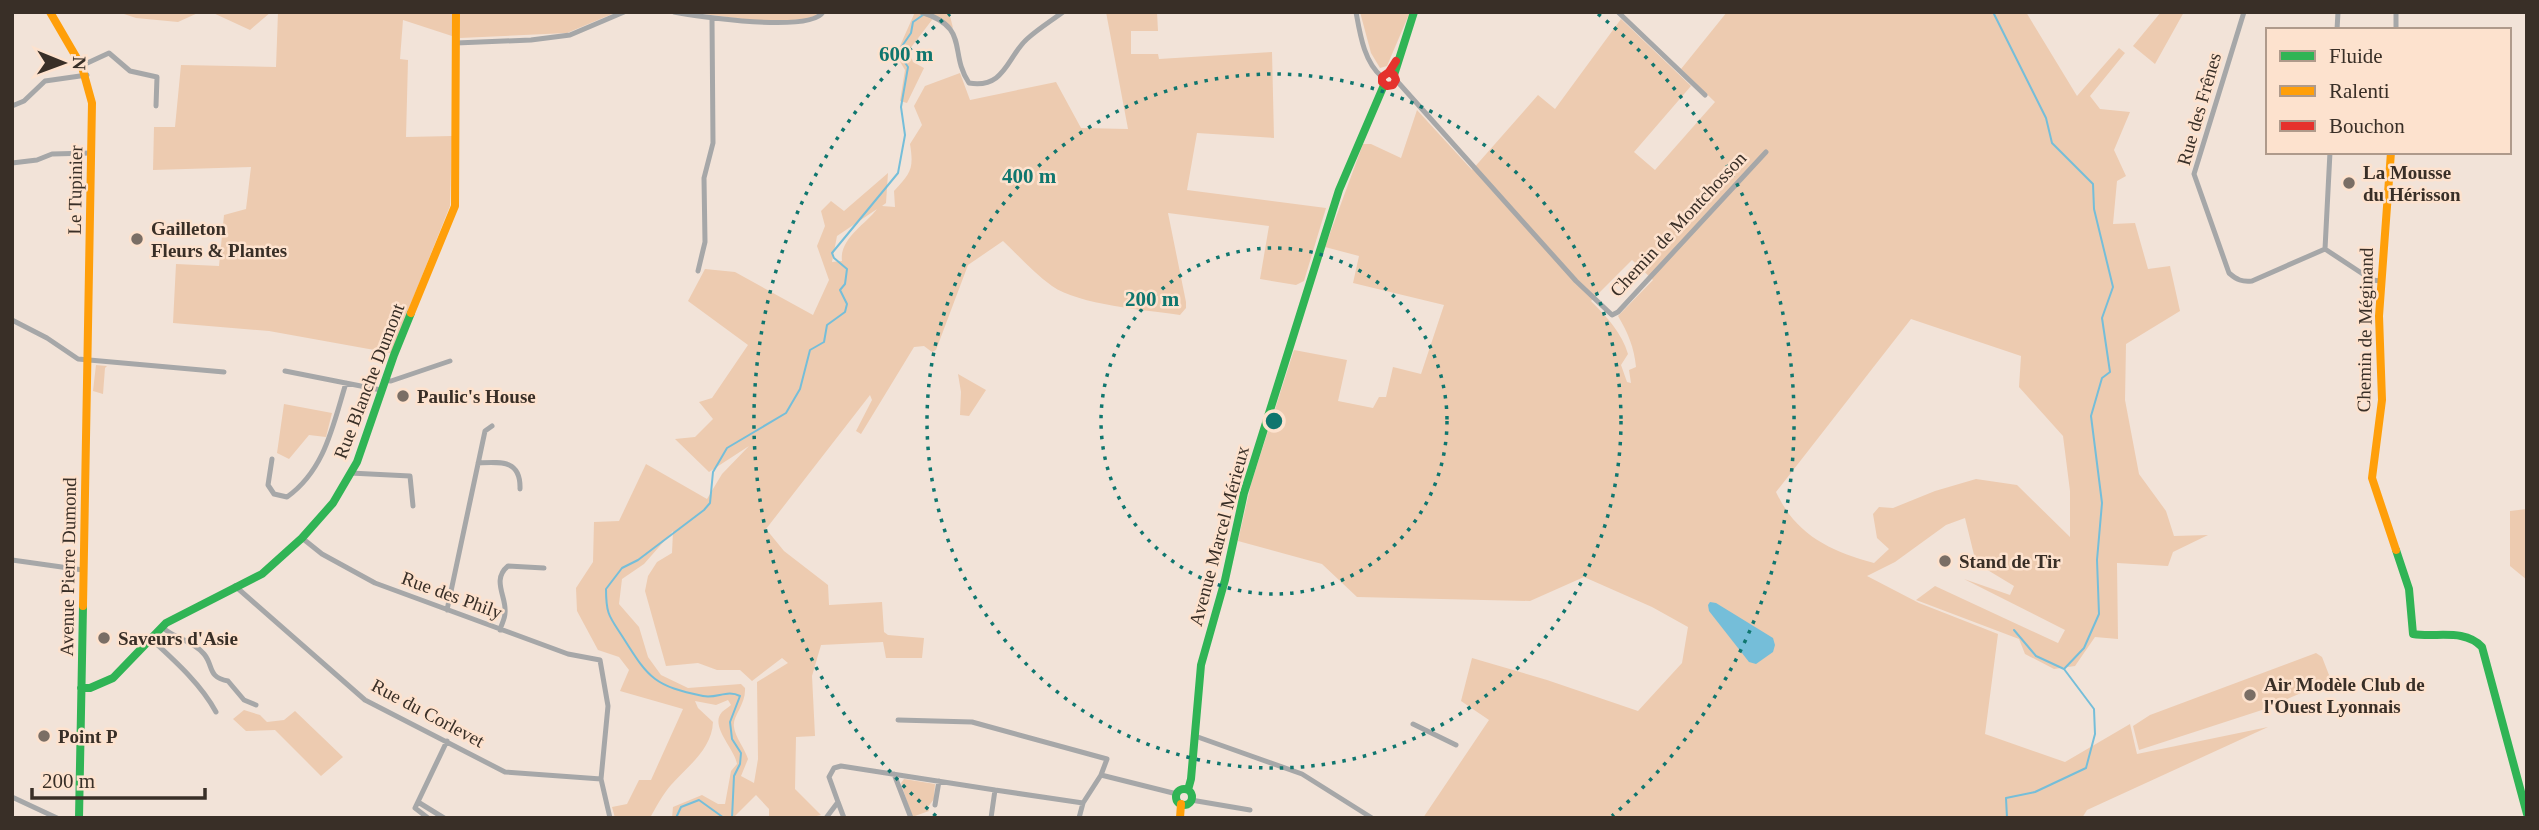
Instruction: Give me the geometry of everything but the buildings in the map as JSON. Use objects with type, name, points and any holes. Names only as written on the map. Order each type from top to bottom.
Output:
[{"type":"main road","name":"Le Tupinier","points":[[50,12],[87,75],[92,103],[88,318]]},
{"type":"main road","points":[[456,12],[456,43]]},
{"type":"main road","name":"Avenue Marcel Mérieux","points":[[1188,790],[1201,665],[1225,580],[1244,493],[1339,190],[1365,126],[1400,56],[1414,12]]},
{"type":"main road","name":"Rue Blanche Dumont","points":[[81,688],[90,688],[113,678],[162,627],[197,606],[262,574],[302,538],[333,503],[357,462],[384,380],[455,206],[456,43]]},
{"type":"main road","name":"Chemin de Méginand","points":[[2392,154],[2379,316],[2382,400],[2372,478],[2409,589],[2413,634],[2470,637],[2478,641],[2527,814]]},
{"type":"main road","name":"Avenue Pierre Dumond","points":[[79,818],[88,318]]},
{"type":"main road","points":[[1181,804],[1191,800],[1192,795],[1188,790],[1182,789],[1177,794],[1181,804],[1181,818]]},
{"type":"street","points":[[456,43],[531,40],[570,35],[624,12]]},
{"type":"street","points":[[674,12],[712,19],[769,23],[816,20],[823,12]]},
{"type":"street","points":[[921,12],[950,28],[956,37],[965,76],[969,83],[975,84],[1001,76],[1026,40],[1063,12]]},
{"type":"street","points":[[1356,12],[1365,49],[1376,72],[1389,79]]},
{"type":"street","points":[[1618,12],[1705,94]]},
{"type":"street","name":"Rue des Frênes","points":[[2244,12],[2194,174],[2229,273],[2235,278],[2252,281],[2325,249]]},
{"type":"street","points":[[698,271],[705,242],[704,178],[713,142],[712,19]]},
{"type":"street","points":[[82,65],[109,53],[130,71],[157,77],[156,106]]},
{"type":"street","points":[[12,106],[24,101],[45,81],[87,75]]},
{"type":"street","name":"Chemin de Montchosson","points":[[1389,79],[1576,281],[1612,315],[1618,312],[1766,152]]},
{"type":"street","points":[[12,163],[37,160],[52,154],[91,153]]},
{"type":"street","points":[[2330,154],[2325,249],[2372,280],[2381,281]]},
{"type":"street","points":[[14,324],[47,338],[75,358],[224,372]]},
{"type":"street","points":[[384,380],[391,381],[450,361]]},
{"type":"street","points":[[285,371],[381,390]]},
{"type":"street","points":[[272,459],[268,485],[274,494],[287,498],[296,491],[323,456],[346,383]]},
{"type":"street","points":[[446,610],[485,431],[492,426]]},
{"type":"street","points":[[478,463],[506,462],[513,466],[520,480],[520,489]]},
{"type":"street","points":[[350,473],[410,476],[413,506]]},
{"type":"street","name":"Rue des Phily","points":[[302,538],[322,554],[375,583],[568,654],[600,660],[608,706],[601,779]]},
{"type":"street","points":[[12,560],[83,570]]},
{"type":"street","points":[[500,629],[505,613],[499,590],[503,570],[508,566],[544,568]]},
{"type":"street","name":"Rue du Corlevet","points":[[235,586],[365,700],[505,772],[601,779]]},
{"type":"street","points":[[162,627],[171,636],[192,642],[206,656],[209,669],[219,679],[228,681],[244,700],[256,705]]},
{"type":"street","points":[[150,638],[172,657],[216,712]]},
{"type":"street","points":[[898,720],[972,722],[1107,759],[1101,775],[1083,803],[1079,818]]},
{"type":"street","points":[[1413,724],[1456,745]]},
{"type":"street","points":[[1195,736],[1302,774],[1372,818]]},
{"type":"street","points":[[428,818],[415,808],[447,741]]},
{"type":"street","points":[[844,818],[829,777],[834,768],[841,766],[1083,803]]},
{"type":"street","points":[[894,774],[911,818]]},
{"type":"street","points":[[1101,775],[1177,794]]},
{"type":"street","points":[[601,779],[610,818]]},
{"type":"street","points":[[935,805],[939,781]]},
{"type":"street","points":[[991,818],[995,790]]},
{"type":"street","points":[[12,797],[57,818]]},
{"type":"street","points":[[1191,800],[1251,810]]},
{"type":"street","points":[[418,802],[444,818]]},
{"type":"street","points":[[826,818],[838,802]]},
{"type":"shaded area","points":[[118,12],[200,12],[178,22],[136,18]]},
{"type":"shaded area","points":[[211,12],[271,12],[250,30]]},
{"type":"shaded area","points":[[278,12],[452,12],[452,36],[403,20],[400,59],[408,60],[406,137],[452,136],[450,206],[391,353],[269,331],[173,323],[176,264],[219,266],[224,215],[246,209],[251,167],[153,170],[154,127],[175,127],[181,65],[276,67]]},
{"type":"shaded area","points":[[459,12],[617,12],[567,33],[460,38]]},
{"type":"shaded area","points":[[687,12],[819,12],[815,18],[769,22]]},
{"type":"shaded area","points":[[915,12],[949,12],[953,28],[935,16],[909,50],[913,62],[924,68],[907,103],[900,101],[905,70],[896,55]]},
{"type":"shaded area","points":[[1106,12],[1157,12],[1158,31],[1131,31],[1131,54],[1158,54],[1159,59],[1272,52],[1274,138],[1197,133],[1187,190],[1326,208],[1304,281],[1296,285],[1260,279],[1269,226],[1168,213],[1186,302],[1186,308],[1180,315],[1113,306],[1064,292],[1039,276],[1003,241],[968,265],[936,350],[932,352],[924,346],[914,347],[861,434],[856,431],[872,400],[870,395],[766,529],[784,551],[828,585],[829,605],[882,602],[884,632],[888,635],[924,638],[922,658],[886,658],[883,642],[821,645],[812,676],[815,736],[796,737],[795,789],[821,815],[808,818],[769,818],[769,809],[756,795],[733,818],[672,818],[673,807],[702,795],[718,804],[725,804],[731,771],[737,764],[719,724],[722,712],[731,705],[728,700],[716,705],[695,701],[698,708],[713,722],[712,732],[704,749],[668,789],[650,818],[615,818],[612,807],[627,804],[639,780],[651,780],[683,709],[620,691],[629,670],[619,657],[598,650],[577,611],[576,588],[593,562],[594,522],[619,521],[646,464],[707,499],[722,474],[749,446],[709,472],[675,439],[695,437],[713,419],[699,402],[712,398],[748,345],[688,301],[705,269],[735,272],[813,315],[829,280],[817,246],[825,226],[821,211],[831,201],[844,211],[888,173],[886,203],[882,206],[895,207],[894,191],[910,170],[910,144],[922,125],[914,106],[925,86],[960,73],[970,100],[1056,82],[1081,128],[1128,129]],"holes":[[[877,209],[849,239],[842,253],[842,261],[832,262],[837,236]],[[673,531],[672,553],[657,562],[648,576],[645,591],[666,666],[698,663],[717,670],[740,670],[752,681],[782,658],[788,663],[757,682],[758,759],[754,783],[741,776],[748,759],[734,727],[745,688],[741,684],[688,688],[661,675],[648,657],[639,627],[619,604],[622,579],[644,564]]]},
{"type":"shaded area","points":[[1360,12],[1410,12],[1387,66],[1380,68],[1371,53]]},
{"type":"shaded area","points":[[1727,12],[2026,12],[2077,96],[2119,48],[2125,53],[2090,96],[2100,109],[2130,112],[2114,150],[2126,176],[2117,181],[2113,224],[2135,223],[2148,269],[2170,266],[2180,311],[2126,344],[2125,400],[2139,474],[2166,511],[2174,536],[2208,535],[2173,552],[2168,566],[2117,563],[2118,639],[2095,637],[2075,666],[2054,669],[2025,654],[2019,639],[1916,600],[1935,586],[2058,643],[2065,630],[1964,579],[2010,595],[2014,586],[1976,563],[1965,518],[1946,525],[1895,562],[1867,576],[1919,603],[1998,634],[1985,734],[2065,762],[2130,724],[2137,754],[2268,727],[2087,810],[2082,818],[1423,818],[1489,720],[1461,701],[1472,658],[1638,711],[1682,663],[1688,627],[1652,607],[1584,577],[1530,601],[1357,597],[1322,564],[1238,541],[1251,484],[1294,350],[1347,360],[1338,401],[1373,408],[1379,397],[1386,397],[1393,367],[1421,374],[1444,305],[1353,283],[1359,256],[1325,247],[1363,144],[1371,144],[1401,158],[1417,110],[1472,170],[1538,95],[1555,109],[1621,19],[1691,86],[1634,152],[1655,170],[1715,102],[1681,69]],"holes":[[[1632,260],[1653,280],[1618,316],[1634,353],[1636,367],[1629,370],[1631,383],[1627,382],[1621,365],[1628,354],[1622,339],[1591,301]],[[1911,319],[2021,356],[2019,387],[2063,436],[2070,491],[2070,537],[2017,485],[1976,479],[1935,491],[1893,508],[1879,507],[1873,514],[1877,538],[1889,549],[1874,563],[1843,553],[1816,539],[1804,530],[1784,507],[1776,492]]]},
{"type":"shaded area","points":[[2161,12],[2184,12],[2155,64],[2133,46]]},
{"type":"shaded area","points":[[96,365],[107,366],[103,394],[93,391]]},
{"type":"shaded area","points":[[958,374],[986,390],[969,416],[960,415],[961,392]]},
{"type":"shaded area","points":[[284,404],[332,413],[326,437],[309,435],[289,459],[277,453]]},
{"type":"shaded area","points":[[2527,509],[2527,580],[2510,566],[2510,511]]},
{"type":"shaded area","name":"Air Modèle Club de l'Ouest Lyonnais","points":[[2316,653],[2322,657],[2331,680],[2262,710],[2139,750],[2133,726],[2150,715]]},
{"type":"shaded area","points":[[244,710],[260,715],[267,722],[284,720],[295,711],[343,757],[321,776],[275,730],[246,731],[233,719]]},
{"type":"shaded area","points":[[904,779],[935,784],[934,799],[928,807],[929,811],[912,817],[901,783]]},
{"type":"water","points":[[1710,602],[1716,603],[1773,638],[1773,652],[1756,664],[1749,662],[1709,611]]},
{"type":"waterway","points":[[1993,12],[2046,118],[2052,143],[2093,184],[2094,209],[2113,287],[2102,318],[2110,372],[2102,378],[2091,416],[2102,503],[2097,560],[2099,614],[2084,648],[2064,669],[2094,709],[2095,734],[2086,768],[2035,792],[2006,798],[2007,818]]},
{"type":"waterway","points":[[732,818],[734,776],[740,764],[741,753],[732,739],[730,722],[740,696],[731,693],[703,696],[674,688],[655,679],[640,663],[612,621],[606,589],[622,568],[638,560],[704,510],[710,503],[713,472],[727,448],[786,413],[800,389],[810,350],[824,342],[827,325],[845,312],[847,304],[840,290],[845,284],[847,269],[832,253],[898,173],[905,135],[901,107],[908,67],[898,52],[911,33],[913,22],[923,15]]},
{"type":"waterway","points":[[2014,630],[2036,656],[2064,669]]},
{"type":"waterway","points":[[676,818],[681,807],[699,800],[724,818]]},
{"type":"traffic: fast","points":[[1394,75],[1414,12]]},
{"type":"traffic: fast","points":[[1188,790],[1201,665],[1225,580],[1244,493],[1339,190],[1384,85]]},
{"type":"traffic: fast","points":[[81,688],[90,688],[113,678],[166,623],[262,574],[302,538],[333,503],[357,462],[411,313]]},
{"type":"traffic: fast","points":[[2396,550],[2409,589],[2413,634],[2458,636],[2475,641],[2482,647],[2527,814]]},
{"type":"traffic: fast","points":[[79,818],[83,606]]},
{"type":"traffic: fast","points":[[1184,789],[1192,797],[1184,805],[1176,797],[1184,789]]},
{"type":"traffic: slow","points":[[50,12],[82,67],[92,103],[83,606]]},
{"type":"traffic: slow","points":[[411,313],[455,206],[456,12]]},
{"type":"traffic: slow","points":[[2391,154],[2379,316],[2382,400],[2372,478],[2396,550]]},
{"type":"traffic: slow","points":[[1180,818],[1181,804]]},
{"type":"traffic: jam","points":[[1389,72],[1396,80],[1393,85],[1387,86],[1382,82],[1382,77],[1396,61]]},
{"type":"place","name":"La Mousse du Hérisson","points":[[2349,183]]},
{"type":"place","name":"Gailleton Fleurs & Plantes","points":[[137,239]]},
{"type":"place","name":"Paulic's House","points":[[403,396]]},
{"type":"place","name":"Stand de Tir","points":[[1945,561]]},
{"type":"place","name":"Saveurs d'Asie","points":[[104,638]]},
{"type":"place","name":"Air Modèle Club de l'Ouest Lyonnais","points":[[2250,695]]},
{"type":"place","name":"Point P","points":[[44,736]]}]
